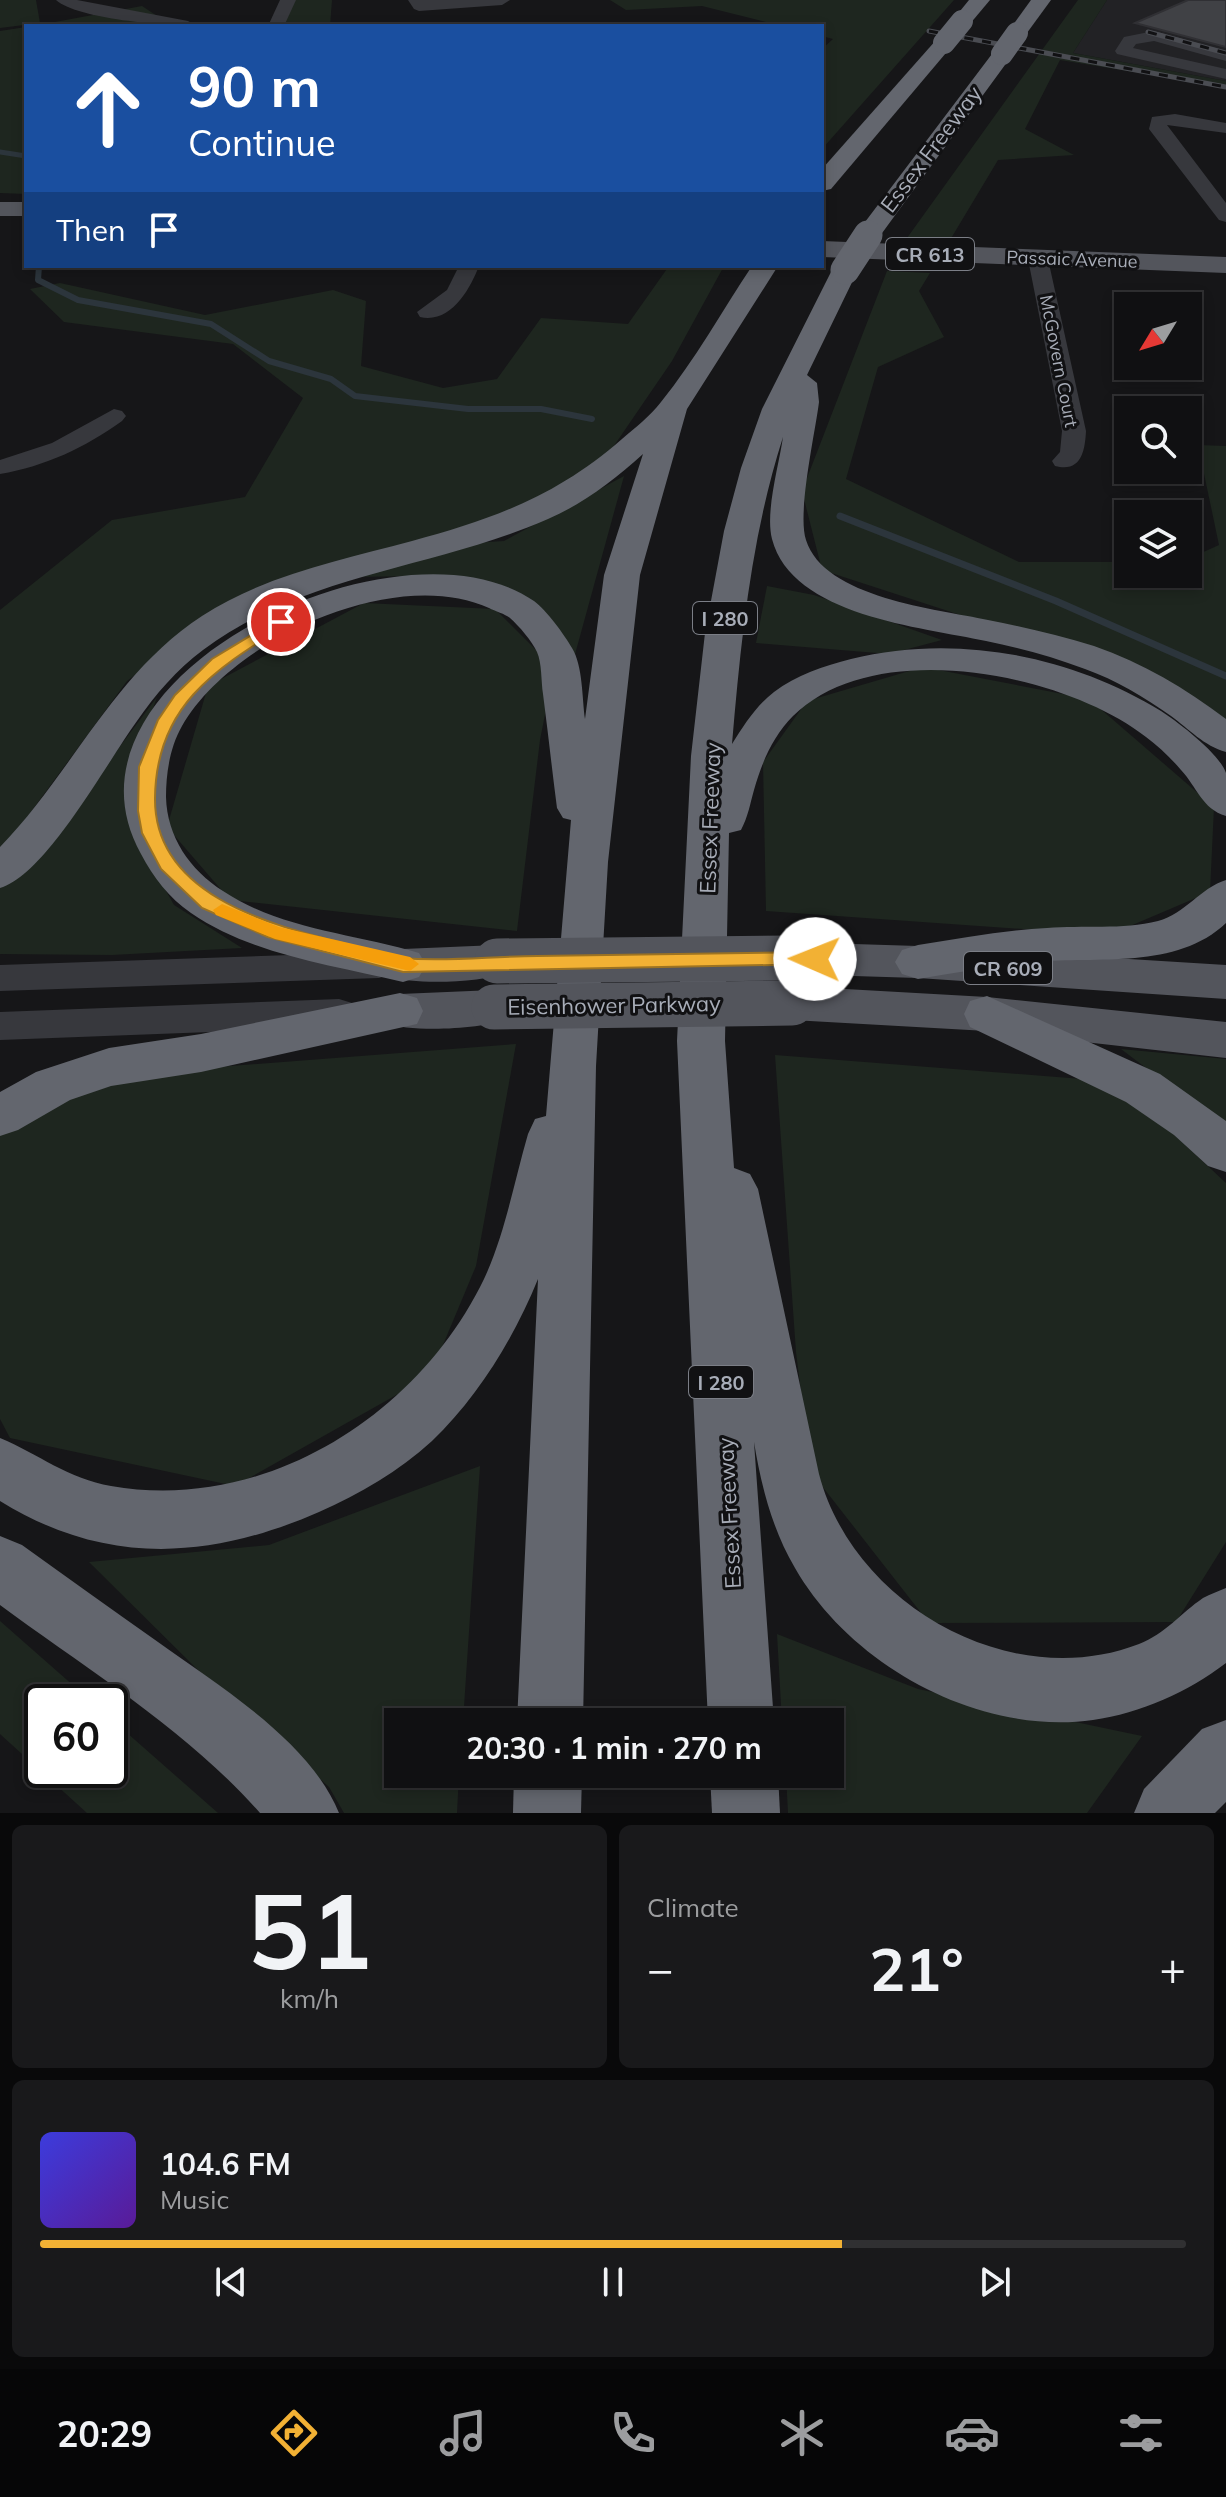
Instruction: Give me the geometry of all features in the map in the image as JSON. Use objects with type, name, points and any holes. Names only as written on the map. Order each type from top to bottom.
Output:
[{"type":"highway","points":[[824,182],[980,0]]},
{"type":"highway","name":"Essex Freeway","points":[[740,1708],[701,1041],[711,756],[723,633],[741,531],[757,468],[777,409],[801,355],[845,270],[868,235],[1041,0]]},
{"type":"highway","points":[[0,873],[35,835],[131,698],[173,655],[217,622],[298,584],[534,512],[601,474],[624,457],[672,409],[764,268]]},
{"type":"highway","points":[[801,355],[804,402],[786,526],[787,543],[807,571],[840,593],[862,602],[1029,641],[1106,664],[1174,699],[1226,739]]},
{"type":"highway","points":[[550,1708],[572,1066],[587,862],[622,575],[672,409]]},
{"type":"highway","points":[[403,965],[275,933],[209,903],[167,865],[151,833],[146,811],[147,767],[166,720],[181,699],[217,662],[259,634],[332,600],[413,584],[462,586],[511,603],[531,616],[545,629],[556,651],[561,672],[561,695],[587,862]]},
{"type":"highway","points":[[708,892],[739,768],[765,723],[782,705],[803,690],[852,670],[908,659],[967,660],[1026,670],[1089,690],[1140,716],[1172,739],[1214,782],[1226,802]]},
{"type":"highway","points":[[918,962],[1037,944],[1103,945],[1141,941],[1199,921],[1226,896]]},
{"type":"highway","points":[[0,1116],[53,1086],[95,1070],[201,1053],[400,1011]]},
{"type":"highway","points":[[987,1014],[1143,1088],[1192,1121],[1226,1151]]},
{"type":"highway","points":[[701,1041],[785,1461],[798,1506],[817,1547],[844,1584],[877,1618],[918,1649],[964,1670],[1015,1687],[1072,1691],[1129,1682],[1179,1660],[1226,1620]]},
{"type":"highway","points":[[0,1467],[69,1505],[158,1520],[201,1518],[296,1494],[348,1468],[385,1443],[430,1401],[461,1364],[499,1305],[519,1251],[572,1066]]},
{"type":"highway","points":[[0,1567],[206,1716],[261,1764],[305,1813]]},
{"type":"highway","points":[[1168,1813],[1226,1753]]},
{"type":"highway","points":[[547,1813],[548,1788]]},
{"type":"highway","points":[[745,1788],[746,1813]]},
{"type":"main road","points":[[0,209],[24,209]]},
{"type":"main road","name":"Passaic Avenue","points":[[824,249],[1226,265]]},
{"type":"main road","name":"Eisenhower Parkway","points":[[403,965],[789,958],[918,962],[1226,982]]},
{"type":"main road","name":"Eisenhower Parkway","points":[[400,1011],[792,1003],[987,1014],[1226,1040]]},
{"type":"street","points":[[64,0],[78,6],[186,21]]},
{"type":"street","points":[[93,6],[120,0]]},
{"type":"street","points":[[277,24],[288,0]]},
{"type":"street","points":[[414,7],[499,1],[520,3]]},
{"type":"street","points":[[1226,56],[1154,36],[1130,40],[1123,51],[1226,74]]},
{"type":"street","points":[[1226,128],[1164,119],[1158,121],[1158,129],[1226,216]]},
{"type":"street","name":"McGovern Court","points":[[1038,259],[1074,431],[1072,454],[1064,461]]},
{"type":"street","points":[[428,312],[446,306],[457,294],[468,268]]},
{"type":"street","points":[[0,467],[46,455],[114,416]]},
{"type":"street","name":"Eisenhower Parkway","points":[[0,978],[403,965]]},
{"type":"street","name":"Eisenhower Parkway","points":[[0,1026],[400,1011]]},
{"type":"shaded area","points":[[0,0],[36,0],[40,23],[0,28]]},
{"type":"shaded area","points":[[293,0],[332,0],[330,24],[281,24]]},
{"type":"shaded area","points":[[610,0],[954,0],[824,147],[824,47],[833,39],[824,37],[824,24],[774,24],[702,6],[626,10]]},
{"type":"shaded area","points":[[1078,0],[1107,0],[1073,53],[1226,81],[1226,87],[1060,60],[1025,129],[1074,155],[998,160],[950,240],[907,238]]},
{"type":"shaded area","points":[[1107,0],[1226,0],[1226,81],[1073,53]]},
{"type":"shaded area","points":[[142,6],[169,24],[44,24]]},
{"type":"shaded area","points":[[24,27],[24,194],[0,193],[0,31]]},
{"type":"shaded area","points":[[668,268],[723,268],[672,361],[605,459],[511,514],[223,608],[127,681],[0,854],[0,610],[112,520],[245,497],[303,398],[233,344],[64,322],[30,289],[60,283],[205,315],[333,290],[366,301],[361,366],[443,388],[497,379],[541,318],[628,324]]},
{"type":"shaded area","points":[[887,271],[930,273],[919,291],[944,337],[878,367],[846,479],[1019,562],[1114,562],[1114,588],[1202,588],[1202,553],[1219,545],[1202,464],[1202,445],[1226,446],[1226,737],[1154,678],[822,570],[802,491]]},
{"type":"shaded area","points":[[624,476],[574,658],[553,624],[419,576],[349,577],[473,543],[504,541]]},
{"type":"shaded area","points":[[767,586],[814,595],[942,640],[889,654],[756,643]]},
{"type":"shaded area","points":[[364,603],[495,609],[549,663],[550,689],[540,740],[517,931],[230,900],[167,827],[208,686]]},
{"type":"shaded area","points":[[923,667],[1089,699],[1214,807],[1210,892],[1109,935],[766,911],[763,762],[807,701]]},
{"type":"shaded area","points":[[157,697],[128,780],[133,832],[174,905],[242,948],[112,955],[0,954],[0,884],[82,797]]},
{"type":"shaded area","points":[[516,1044],[476,1266],[430,1376],[235,1486],[10,1438],[0,1419],[0,1133],[115,1075]]},
{"type":"shaded area","points":[[1121,1049],[1226,1059],[1226,1135],[1207,1114]]},
{"type":"shaded area","points":[[775,1055],[1133,1083],[1136,1099],[1226,1183],[1226,1542],[1176,1622],[929,1623],[811,1472],[796,1352]]},
{"type":"shaded area","points":[[480,1466],[464,1708],[384,1708],[384,1788],[458,1788],[457,1813],[344,1813],[329,1787],[202,1674],[89,1562],[269,1545]]},
{"type":"shaded area","points":[[0,1621],[72,1684],[24,1684],[24,1756],[0,1734]]},
{"type":"shaded area","points":[[777,1634],[918,1689],[1142,1736],[1087,1813],[788,1813],[787,1788],[844,1788],[844,1708],[781,1708]]},
{"type":"shaded area","points":[[128,1734],[218,1813],[87,1813],[59,1788],[128,1788]]},
{"type":"building","points":[[1188,0],[1226,0],[1226,47],[1135,23]]},
{"type":"waterway","points":[[0,152],[24,156]]},
{"type":"waterway","points":[[39,268],[38,280],[78,300],[211,324],[269,361],[331,379],[355,396],[468,409],[541,409],[592,419]]},
{"type":"waterway","points":[[840,516],[1056,601],[1226,676]]},
{"type":"railway","points":[[929,31],[1226,87]]},
{"type":"railway","points":[[1148,32],[1226,53]]},
{"type":"slow traffic","points":[[222,910],[275,933],[403,965],[410,964]]},
{"type":"route","points":[[281,622],[237,647],[199,679],[166,720],[147,767],[146,811],[151,833],[167,865],[209,903],[275,933],[403,965],[497,961],[815,959]]}]
